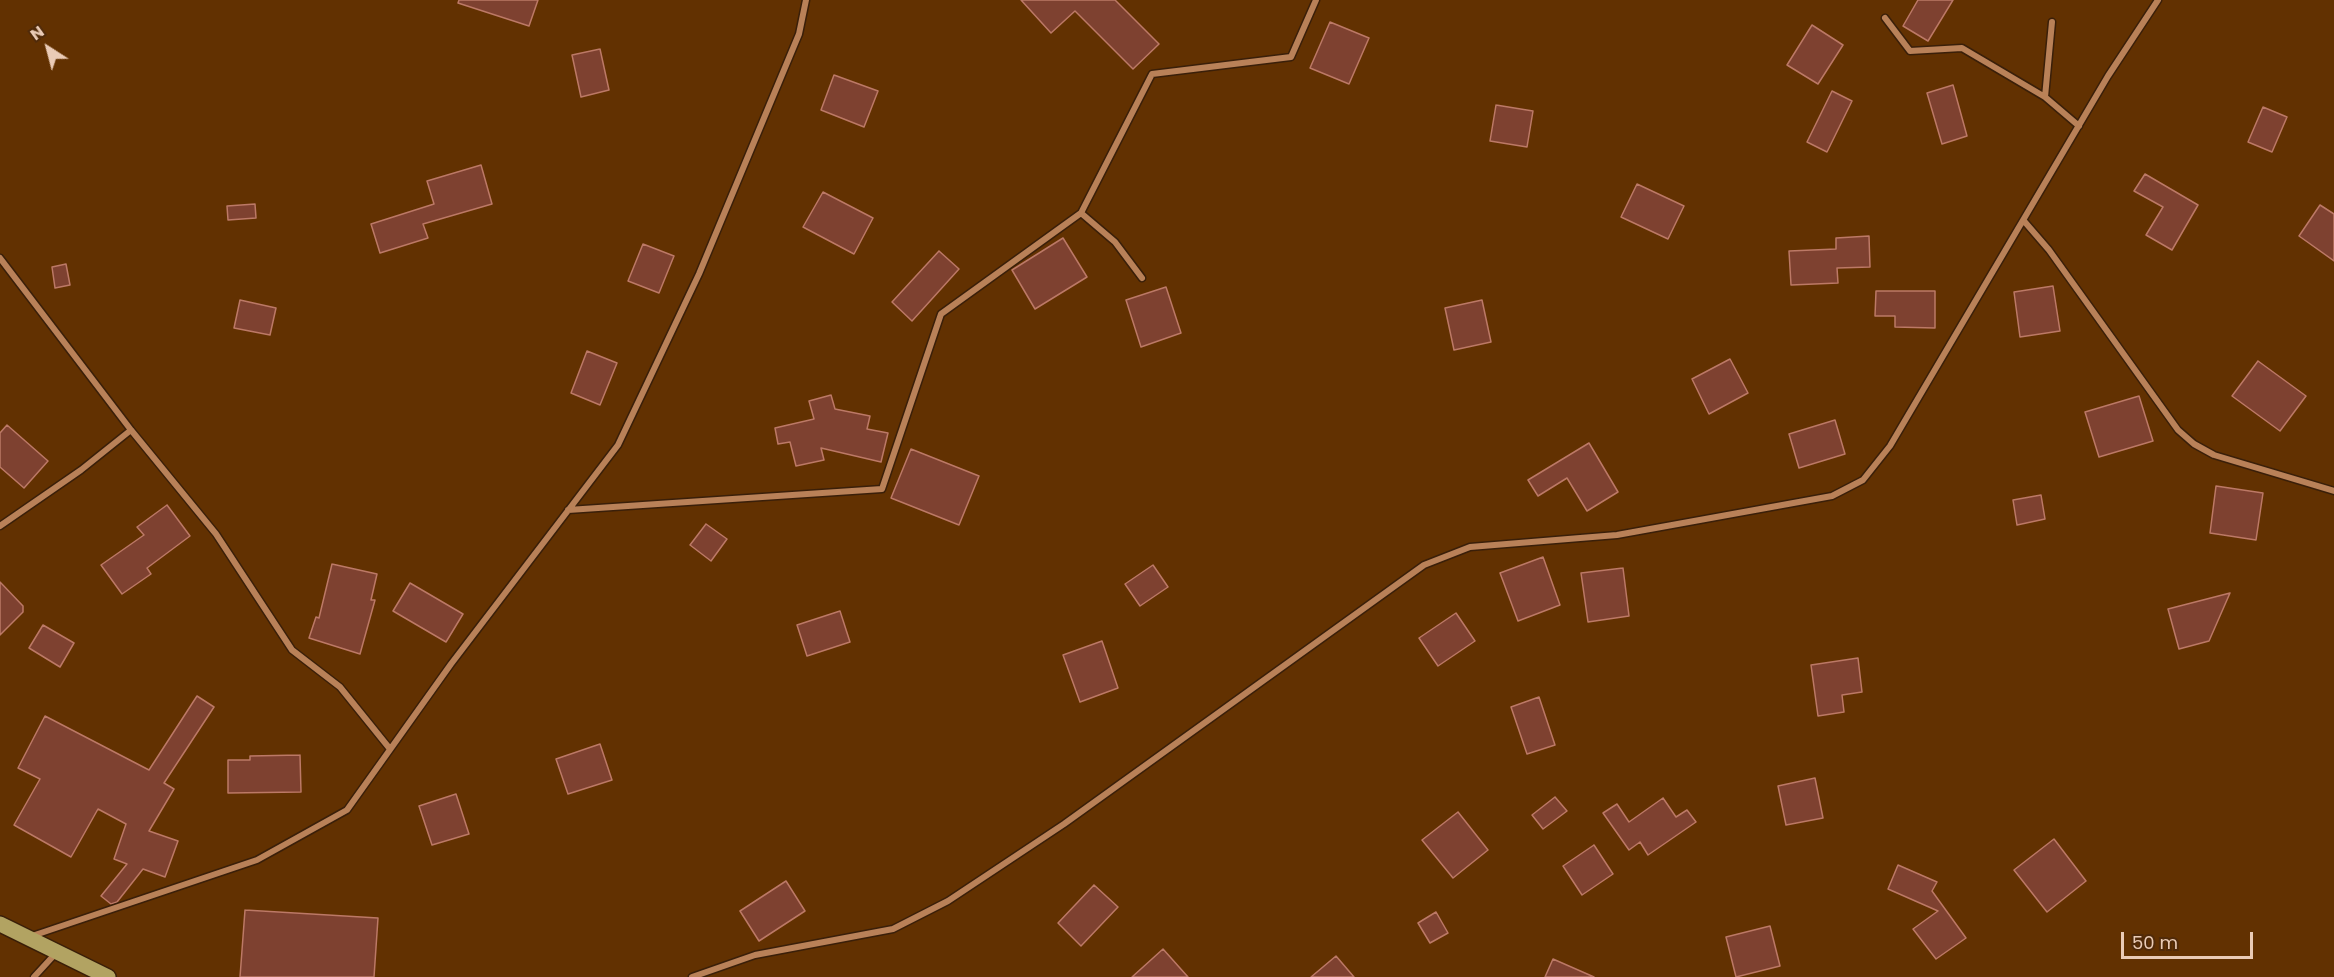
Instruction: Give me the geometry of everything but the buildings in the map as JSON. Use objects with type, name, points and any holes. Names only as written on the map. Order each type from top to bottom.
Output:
[{"type":"main road","points":[[0,924],[108,977]]},
{"type":"street","points":[[26,938],[257,860],[347,810],[390,749],[618,445],[699,274],[799,34],[806,0]]},
{"type":"street","points":[[568,510],[882,489],[941,314],[1081,213],[1152,74],[1291,57],[1316,0]]},
{"type":"street","points":[[692,977],[755,955],[893,929],[948,901],[1064,824],[1424,565],[1470,547],[1617,534],[1821,499],[1832,496],[1863,480],[1890,446],[2079,126],[2158,0]]},
{"type":"street","points":[[1885,18],[1910,51],[1962,48],[2045,97],[2079,126]]},
{"type":"street","points":[[2045,97],[2052,22]]},
{"type":"street","points":[[1081,213],[1115,242],[1142,278]]},
{"type":"street","points":[[2024,221],[2056,259],[2178,430],[2194,444],[2214,455],[2334,491]]},
{"type":"street","points":[[0,258],[131,430],[216,534],[292,650],[340,687],[390,749]]},
{"type":"street","points":[[0,526],[81,470],[131,430]]},
{"type":"street","points":[[34,977],[56,953]]}]
